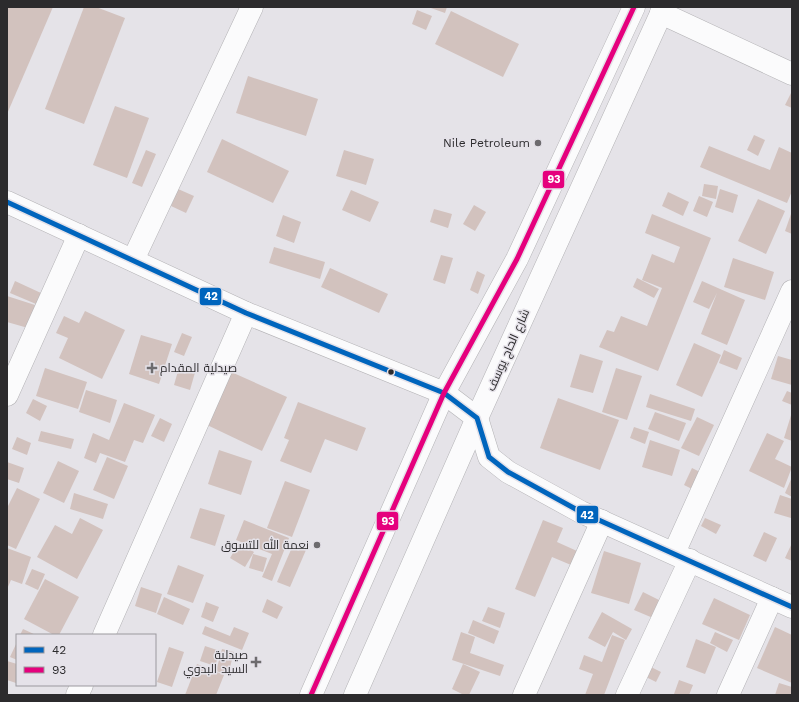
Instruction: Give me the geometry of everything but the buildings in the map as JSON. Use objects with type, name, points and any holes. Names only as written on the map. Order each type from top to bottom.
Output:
[{"type":"street","points":[[133,260],[252,7]]},
{"type":"street","points":[[311,695],[444,394],[517,259],[634,7]]},
{"type":"street","points":[[662,10],[792,74]]},
{"type":"street","name":"شارع الحاج يوسف","points":[[355,695],[477,418],[662,10]]},
{"type":"street","points":[[7,202],[246,313],[444,394],[477,418],[489,457],[508,472],[581,512],[682,556],[792,607]]},
{"type":"street","points":[[7,395],[79,235]]},
{"type":"street","points":[[627,695],[682,556],[792,291]]},
{"type":"street","points":[[104,634],[246,313]]},
{"type":"street","points":[[524,695],[602,521]]},
{"type":"street","points":[[728,695],[772,598]]},
{"type":"street","points":[[77,695],[82,686]]},
{"type":"transit line","name":"93","points":[[311,695],[444,393],[517,259],[634,7]]},
{"type":"transit line","name":"42","points":[[7,202],[246,313],[444,393],[477,418],[489,457],[508,472],[581,512],[792,607]]},
{"type":"place","name":"Nile Petroleum","points":[[538,143]]},
{"type":"place","name":"صيدلية المقدام","points":[[152,368]]},
{"type":"place","name":"نعمة الله للتسوق","points":[[317,545]]},
{"type":"place","name":"صيدلية السيد البدوي","points":[[256,662]]}]
